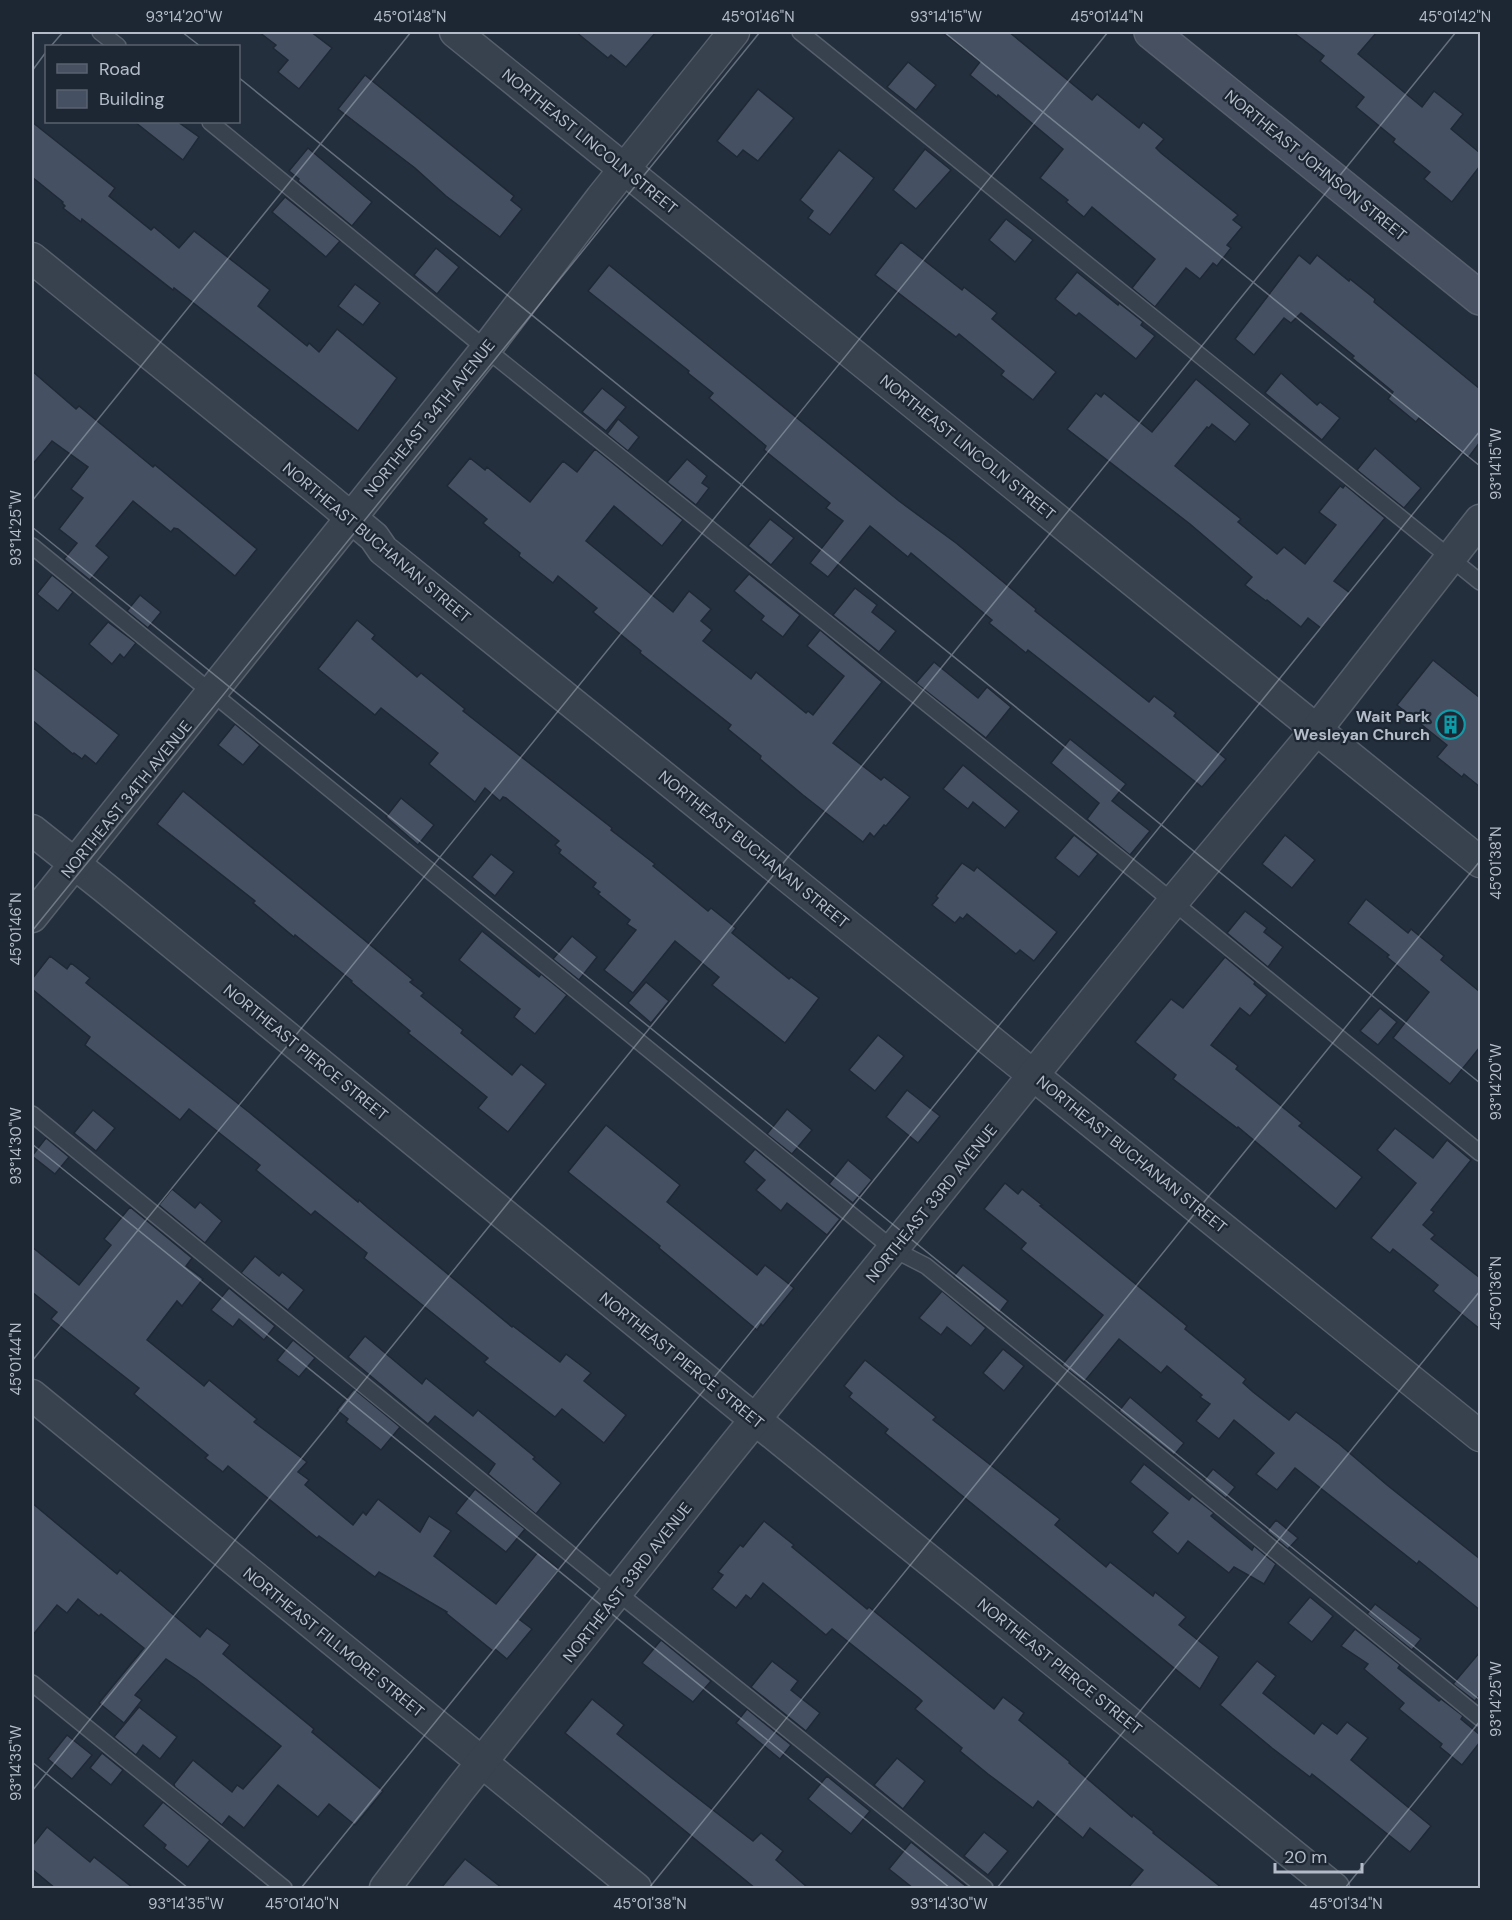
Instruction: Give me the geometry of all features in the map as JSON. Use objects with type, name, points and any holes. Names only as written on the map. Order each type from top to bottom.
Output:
[{"type":"street","name":"NORTHEAST LINCOLN STREET","points":[[455,32],[1480,862]]},
{"type":"street","name":"NORTHEAST 34TH AVENUE","points":[[32,917],[349,517],[486,349],[601,198],[735,32]]},
{"type":"street","name":"NORTHEAST JOHNSON STREET","points":[[1150,32],[1480,298]]},
{"type":"street","name":"NORTHEAST BUCHANAN STREET","points":[[32,258],[374,537],[383,550],[1480,1436]]},
{"type":"street","name":"NORTHEAST 33RD AVENUE","points":[[385,1888],[893,1248],[1173,902],[1317,729],[1452,559],[1480,520]]},
{"type":"street","name":"NORTHEAST PIERCE STREET","points":[[32,830],[1334,1888]]},
{"type":"street","name":"NORTHEAST FILLMORE STREET","points":[[32,1395],[636,1888]]},
{"type":"lane","points":[[100,32],[117,45]]},
{"type":"lane","points":[[800,32],[1480,582]]},
{"type":"lane","points":[[211,123],[486,349],[1173,902],[1480,1153]]},
{"type":"lane","points":[[32,546],[893,1248],[926,1266],[1480,1718]]},
{"type":"lane","points":[[32,1114],[618,1593],[985,1888]]},
{"type":"lane","points":[[32,1683],[284,1888]]},
{"type":"building","points":[[259,32],[311,32],[332,48],[299,89],[278,72],[288,60],[273,48],[276,45]]},
{"type":"building","points":[[576,32],[656,32],[626,67],[611,55],[608,58]]},
{"type":"building","points":[[942,32],[1009,32],[1092,100],[1097,94],[1139,128],[1143,122],[1164,139],[1156,148],[1238,215],[1233,220],[1242,227],[1227,245],[1231,248],[1217,266],[1213,263],[1200,279],[1186,268],[1155,307],[1132,288],[1155,259],[1092,207],[1084,217],[1066,202],[1068,200],[1040,178],[1063,149],[970,75],[980,62]]},
{"type":"building","points":[[1293,32],[1377,32],[1358,54],[1422,107],[1434,91],[1463,114],[1451,129],[1480,153],[1480,166],[1452,202],[1424,179],[1430,172],[1393,142],[1395,139],[1356,107],[1364,97],[1320,61],[1324,56]]},
{"type":"building","points":[[908,62],[936,85],[916,110],[887,87]]},
{"type":"building","points":[[365,75],[514,196],[511,200],[522,209],[500,237],[338,109]]},
{"type":"building","points":[[758,89],[794,118],[758,161],[743,150],[737,157],[717,141]]},
{"type":"building","points":[[32,122],[115,188],[109,196],[151,230],[154,227],[179,248],[194,231],[270,290],[258,306],[307,346],[309,343],[319,352],[337,329],[397,378],[358,431],[174,288],[173,290],[82,219],[81,222],[63,208],[65,206],[63,202],[32,177]]},
{"type":"building","points":[[136,123],[179,123],[199,137],[183,160]]},
{"type":"building","points":[[308,148],[372,202],[352,226],[289,171]]},
{"type":"building","points":[[925,149],[951,170],[916,209],[893,190]]},
{"type":"building","points":[[839,150],[874,178],[830,235],[808,218],[813,211],[800,200]]},
{"type":"building","points":[[285,197],[340,241],[326,257],[272,212]]},
{"type":"building","points":[[1006,219],[1033,240],[1015,262],[989,240]]},
{"type":"building","points":[[901,242],[962,290],[964,287],[997,313],[992,319],[1056,372],[1033,400],[1001,375],[1004,371],[959,334],[956,337],[875,275]]},
{"type":"building","points":[[436,248],[459,267],[437,294],[414,275]]},
{"type":"building","points":[[1299,255],[1310,264],[1317,255],[1349,281],[1350,279],[1375,299],[1374,302],[1480,389],[1480,442],[1468,458],[1419,418],[1416,422],[1388,399],[1393,392],[1352,358],[1354,356],[1301,313],[1291,323],[1284,318],[1254,355],[1235,339]]},
{"type":"building","points":[[609,265],[899,501],[956,543],[1036,609],[1035,611],[1149,702],[1154,696],[1176,713],[1174,716],[1226,759],[1202,787],[1028,650],[1026,653],[989,623],[992,620],[911,553],[908,557],[870,526],[828,577],[810,563],[843,521],[826,508],[830,503],[764,450],[766,446],[709,398],[713,393],[688,373],[689,371],[588,291]]},
{"type":"building","points":[[1077,272],[1143,322],[1141,325],[1155,336],[1136,359],[1079,313],[1076,316],[1055,299]]},
{"type":"building","points":[[355,284],[380,303],[363,325],[338,306]]},
{"type":"building","points":[[32,371],[76,409],[79,406],[153,467],[155,465],[257,549],[235,576],[178,529],[174,528],[171,532],[133,501],[96,546],[109,557],[90,580],[64,559],[77,543],[59,529],[83,498],[71,489],[88,467],[52,441],[32,465]]},
{"type":"building","points":[[1281,373],[1317,405],[1320,402],[1340,418],[1322,440],[1265,393]]},
{"type":"building","points":[[1196,379],[1250,424],[1235,442],[1212,424],[1175,466],[1241,519],[1238,522],[1277,554],[1284,547],[1305,564],[1336,525],[1319,512],[1340,486],[1343,488],[1345,485],[1385,518],[1334,581],[1350,593],[1321,628],[1308,618],[1301,627],[1245,585],[1252,577],[1190,524],[1067,429],[1096,393],[1101,397],[1104,393],[1152,432]]},
{"type":"building","points":[[602,388],[626,407],[606,431],[582,412]]},
{"type":"building","points":[[618,419],[639,437],[628,451],[607,434]]},
{"type":"building","points":[[1375,448],[1421,488],[1404,508],[1357,470]]},
{"type":"building","points":[[595,449],[683,520],[662,546],[614,506],[586,541],[673,612],[689,591],[711,609],[701,621],[712,630],[703,641],[751,679],[756,672],[806,713],[808,711],[813,715],[844,676],[807,646],[820,630],[882,682],[833,743],[881,780],[884,777],[910,797],[874,837],[870,833],[863,842],[803,795],[728,729],[731,725],[640,653],[641,651],[593,612],[597,608],[558,576],[553,583],[519,556],[520,553],[483,523],[487,519],[447,486],[470,458],[485,470],[487,467],[530,502],[563,461],[577,472]]},
{"type":"building","points":[[687,459],[707,476],[702,483],[709,488],[696,505],[667,482]]},
{"type":"building","points":[[770,519],[794,538],[771,565],[748,546]]},
{"type":"building","points":[[749,574],[800,615],[783,637],[761,620],[764,616],[734,591]]},
{"type":"building","points":[[52,575],[73,592],[58,611],[37,594]]},
{"type":"building","points":[[855,588],[877,605],[872,612],[896,631],[879,652],[833,615]]},
{"type":"building","points":[[140,595],[161,612],[148,628],[127,611]]},
{"type":"building","points":[[357,620],[375,635],[372,639],[417,677],[421,673],[465,709],[463,711],[612,828],[611,830],[655,864],[653,866],[708,911],[711,908],[736,928],[732,933],[789,979],[791,977],[819,998],[785,1043],[712,985],[719,977],[675,941],[633,993],[604,970],[636,930],[627,924],[630,920],[598,894],[600,892],[593,887],[596,883],[559,853],[561,850],[555,845],[559,841],[506,798],[503,797],[500,801],[485,788],[475,802],[429,764],[438,753],[381,708],[375,715],[318,669]]},
{"type":"building","points":[[108,622],[136,643],[124,658],[120,654],[112,664],[89,644]]},
{"type":"building","name":"Wait Park Wesleyan Church","points":[[1433,660],[1480,698],[1480,787],[1464,774],[1462,777],[1437,757],[1447,745],[1397,705]]},
{"type":"building","points":[[934,662],[978,698],[987,687],[1011,707],[986,738],[916,683]]},
{"type":"building","points":[[32,667],[119,735],[96,764],[85,755],[82,759],[73,754],[32,720]]},
{"type":"building","points":[[235,724],[260,745],[243,765],[218,745]]},
{"type":"building","points":[[1070,739],[1126,784],[1112,801],[1150,831],[1130,855],[1087,819],[1099,803],[1051,763]]},
{"type":"building","points":[[963,765],[1019,811],[1005,828],[973,802],[968,809],[943,789]]},
{"type":"building","points":[[183,791],[413,980],[410,982],[424,993],[421,996],[463,1030],[461,1033],[512,1075],[521,1064],[546,1084],[508,1132],[478,1108],[487,1097],[408,1033],[410,1031],[352,981],[295,935],[294,937],[253,903],[255,901],[157,824]]},
{"type":"building","points":[[401,798],[434,825],[418,845],[386,817]]},
{"type":"building","points":[[1074,835],[1098,854],[1079,877],[1055,858]]},
{"type":"building","points":[[1285,835],[1315,860],[1292,888],[1262,864]]},
{"type":"building","points":[[491,854],[514,872],[495,896],[472,877]]},
{"type":"building","points":[[962,863],[974,871],[977,867],[1057,932],[1034,961],[1020,950],[1016,954],[967,914],[955,923],[932,905],[938,898],[936,896]]},
{"type":"building","points":[[1366,899],[1408,933],[1411,929],[1444,956],[1441,960],[1480,992],[1480,1047],[1450,1084],[1393,1038],[1429,992],[1387,957],[1389,955],[1348,923]]},
{"type":"building","points":[[1245,911],[1267,928],[1264,932],[1283,947],[1268,967],[1227,933]]},
{"type":"building","points":[[482,931],[539,977],[541,974],[567,995],[535,1034],[514,1017],[520,1009],[459,960]]},
{"type":"building","points":[[572,936],[597,957],[579,980],[553,959]]},
{"type":"building","points":[[50,956],[67,969],[71,963],[90,978],[86,983],[358,1202],[359,1200],[512,1327],[560,1362],[566,1354],[591,1373],[584,1381],[626,1415],[604,1443],[562,1409],[555,1417],[484,1362],[488,1358],[364,1258],[367,1253],[315,1211],[311,1215],[256,1170],[260,1165],[189,1109],[180,1120],[85,1045],[90,1037],[32,989],[32,979]]},
{"type":"building","points":[[1225,957],[1267,995],[1250,1016],[1240,1008],[1211,1045],[1238,1066],[1236,1069],[1302,1123],[1299,1126],[1362,1177],[1336,1209],[1238,1127],[1173,1079],[1176,1075],[1135,1042],[1171,999],[1183,1008]]},
{"type":"building","points":[[646,982],[669,1001],[651,1023],[628,1003]]},
{"type":"building","points":[[1380,1008],[1397,1022],[1378,1045],[1360,1031]]},
{"type":"building","points":[[878,1035],[904,1056],[875,1091],[849,1070]]},
{"type":"building","points":[[907,1090],[940,1116],[918,1143],[886,1117]]},
{"type":"building","points":[[787,1109],[812,1130],[792,1154],[767,1134]]},
{"type":"building","points":[[93,1110],[115,1128],[96,1151],[74,1133]]},
{"type":"building","points":[[606,1125],[680,1185],[667,1202],[757,1275],[765,1265],[794,1288],[763,1326],[761,1324],[757,1330],[659,1248],[660,1246],[568,1172]]},
{"type":"building","points":[[1395,1128],[1433,1158],[1447,1140],[1471,1160],[1431,1210],[1434,1212],[1423,1225],[1435,1235],[1431,1239],[1480,1278],[1480,1329],[1433,1291],[1438,1285],[1393,1249],[1390,1253],[1371,1238],[1416,1183],[1377,1150]]},
{"type":"building","points":[[46,1138],[69,1157],[55,1174],[32,1156]]},
{"type":"building","points":[[755,1149],[840,1219],[827,1235],[787,1203],[781,1211],[756,1190],[765,1180],[744,1162]]},
{"type":"building","points":[[848,1160],[872,1180],[853,1203],[829,1184]]},
{"type":"building","points":[[1005,1183],[1018,1194],[1022,1189],[1187,1326],[1185,1329],[1246,1379],[1243,1383],[1253,1392],[1289,1420],[1296,1412],[1339,1444],[1480,1559],[1480,1610],[1419,1561],[1417,1564],[1295,1468],[1277,1490],[1256,1474],[1274,1453],[1234,1420],[1219,1439],[1196,1421],[1210,1404],[1167,1366],[1161,1373],[1119,1339],[1084,1382],[1062,1365],[1103,1315],[1021,1249],[1026,1243],[984,1209]]},
{"type":"building","points":[[172,1189],[195,1208],[200,1202],[222,1221],[205,1243],[159,1205]]},
{"type":"building","points":[[130,1207],[192,1258],[186,1266],[203,1279],[182,1306],[177,1301],[147,1340],[204,1386],[209,1380],[257,1419],[254,1422],[307,1462],[298,1472],[309,1480],[305,1485],[353,1525],[363,1512],[366,1515],[378,1499],[420,1532],[429,1516],[451,1531],[434,1556],[496,1604],[538,1552],[559,1569],[519,1619],[532,1629],[507,1659],[495,1649],[493,1651],[447,1612],[379,1572],[375,1577],[319,1536],[317,1538],[228,1466],[223,1472],[205,1458],[208,1455],[134,1394],[139,1388],[51,1319],[57,1312],[32,1292],[32,1247],[79,1285],[111,1245],[104,1239]]},
{"type":"building","points":[[255,1256],[279,1276],[282,1272],[304,1290],[288,1310],[241,1273]]},
{"type":"building","points":[[963,1265],[1008,1301],[999,1313],[954,1276]]},
{"type":"building","points":[[229,1288],[275,1326],[264,1340],[239,1319],[233,1327],[211,1310]]},
{"type":"building","points":[[942,1291],[986,1328],[971,1346],[947,1327],[941,1335],[919,1318]]},
{"type":"building","points":[[365,1336],[422,1384],[426,1378],[473,1416],[478,1410],[535,1457],[533,1459],[561,1483],[536,1514],[488,1474],[495,1464],[435,1416],[428,1424],[348,1357]]},
{"type":"building","points":[[293,1340],[315,1358],[299,1377],[277,1360]]},
{"type":"building","points":[[1003,1349],[1024,1366],[1004,1391],[983,1373]]},
{"type":"building","points":[[865,1360],[936,1417],[933,1420],[1060,1519],[1055,1525],[1106,1567],[1110,1562],[1153,1596],[1155,1592],[1186,1617],[1179,1625],[1219,1657],[1200,1689],[885,1433],[888,1429],[849,1397],[852,1393],[844,1386]]},
{"type":"building","points":[[354,1389],[400,1427],[381,1450],[346,1422],[348,1419],[337,1410]]},
{"type":"building","points":[[1130,1397],[1184,1443],[1174,1455],[1119,1411]]},
{"type":"building","points":[[1144,1464],[1189,1500],[1192,1496],[1214,1513],[1211,1516],[1252,1550],[1254,1546],[1276,1564],[1264,1584],[1234,1567],[1229,1573],[1188,1541],[1178,1554],[1152,1532],[1168,1513],[1130,1482]]},
{"type":"building","points":[[1213,1469],[1235,1487],[1226,1498],[1204,1480]]},
{"type":"building","points":[[475,1489],[525,1529],[506,1552],[456,1513]]},
{"type":"building","points":[[32,1503],[117,1574],[120,1570],[200,1637],[207,1628],[230,1645],[223,1654],[314,1729],[312,1732],[383,1791],[355,1825],[329,1804],[318,1817],[278,1785],[244,1828],[229,1816],[222,1825],[175,1787],[174,1784],[193,1760],[232,1792],[237,1785],[243,1789],[281,1746],[196,1679],[166,1659],[135,1695],[142,1700],[124,1723],[99,1703],[144,1648],[78,1599],[67,1613],[57,1605],[32,1636]]},
{"type":"building","points":[[1276,1520],[1298,1538],[1288,1549],[1267,1531]]},
{"type":"building","points":[[764,1521],[867,1609],[869,1607],[994,1709],[1003,1697],[1024,1713],[1019,1720],[1132,1817],[1133,1815],[1222,1888],[1128,1888],[1143,1870],[1090,1828],[1083,1838],[1038,1801],[1033,1808],[988,1774],[960,1751],[962,1748],[915,1709],[922,1701],[919,1698],[832,1629],[826,1635],[763,1583],[751,1599],[746,1595],[736,1608],[712,1589],[723,1575],[718,1572],[740,1545],[743,1547]]},
{"type":"building","points":[[1310,1597],[1333,1616],[1312,1642],[1288,1623]]},
{"type":"building","points":[[1375,1604],[1421,1639],[1412,1650],[1367,1614]]},
{"type":"building","points":[[1355,1629],[1400,1665],[1398,1668],[1439,1701],[1441,1699],[1463,1716],[1461,1719],[1480,1735],[1480,1742],[1462,1765],[1440,1747],[1442,1744],[1399,1709],[1404,1703],[1364,1669],[1368,1664],[1341,1646]]},
{"type":"building","points":[[661,1640],[711,1681],[693,1702],[642,1663]]},
{"type":"building","points":[[1480,1652],[1480,1694],[1475,1701],[1453,1684]]},
{"type":"building","points":[[772,1661],[798,1681],[791,1690],[820,1713],[806,1731],[751,1687]]},
{"type":"building","points":[[1257,1661],[1276,1676],[1263,1693],[1314,1734],[1322,1723],[1337,1734],[1347,1722],[1368,1738],[1351,1760],[1431,1826],[1410,1852],[1312,1774],[1310,1777],[1272,1748],[1220,1705]]},
{"type":"building","points":[[592,1699],[624,1725],[617,1734],[668,1775],[753,1841],[761,1833],[783,1851],[776,1860],[808,1888],[755,1888],[565,1733]]},
{"type":"building","points":[[139,1707],[177,1737],[160,1759],[143,1745],[136,1755],[114,1737]]},
{"type":"building","points":[[747,1709],[791,1745],[780,1759],[736,1723]]},
{"type":"building","points":[[67,1735],[92,1755],[72,1779],[48,1759]]},
{"type":"building","points":[[102,1753],[123,1770],[111,1785],[90,1768]]},
{"type":"building","points":[[897,1758],[925,1781],[903,1809],[874,1785]]},
{"type":"building","points":[[827,1776],[870,1811],[851,1834],[808,1799]]},
{"type":"building","points":[[163,1802],[210,1840],[188,1867],[164,1848],[166,1845],[143,1826]]},
{"type":"building","points":[[47,1827],[90,1862],[94,1857],[133,1888],[55,1888],[32,1869],[32,1846]]},
{"type":"building","points":[[984,1832],[1008,1851],[988,1875],[964,1856]]},
{"type":"building","points":[[911,1842],[968,1888],[913,1888],[889,1869]]},
{"type":"building","points":[[465,1859],[502,1888],[441,1888]]},
{"type":"place","name":"Wait Park Wesleyan Church","points":[[1451,725]]}]
